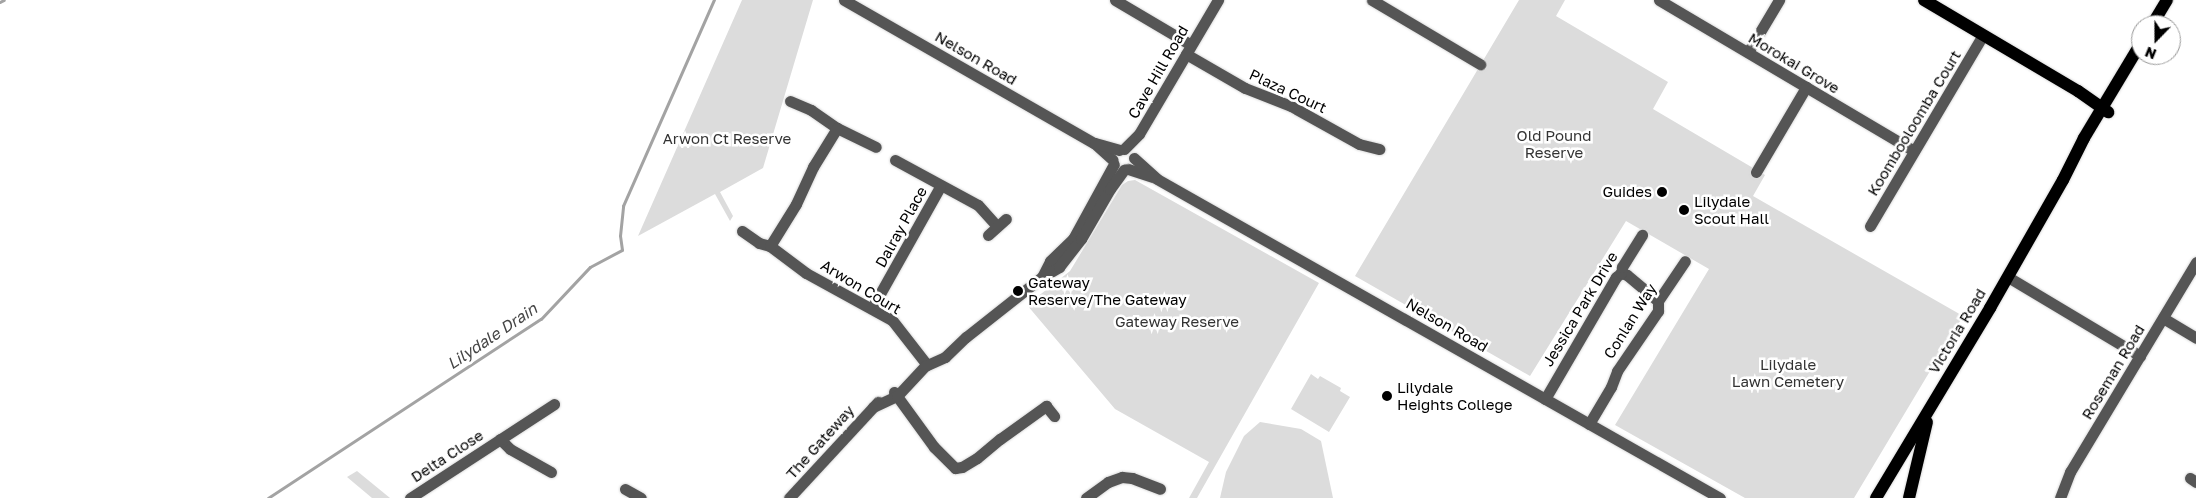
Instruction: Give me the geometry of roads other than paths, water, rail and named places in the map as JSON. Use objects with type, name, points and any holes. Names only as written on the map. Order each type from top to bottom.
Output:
[{"type":"main road","points":[[1924,0],[2106,108]]},
{"type":"main road","points":[[2158,15],[2167,0]]},
{"type":"main road","points":[[2166,15],[2175,0]]},
{"type":"main road","name":"Victoria Road","points":[[1876,498],[2008,277],[2131,62]]},
{"type":"main road","name":"Victoria Road","points":[[2106,108],[2135,65]]},
{"type":"main road","points":[[1910,498],[1931,407]]},
{"type":"street","name":"Nelson Road","points":[[844,0],[1094,143],[1128,153],[1157,178],[1326,272],[1720,498]]},
{"type":"street","name":"Plaza Court","points":[[1115,0],[1245,88],[1291,106],[1359,144],[1379,149]]},
{"type":"street","name":"Cave Hill Road","points":[[1128,153],[1218,0]]},
{"type":"street","points":[[1372,0],[1480,64]]},
{"type":"street","name":"Morokai Grove","points":[[1659,0],[1914,151]]},
{"type":"street","points":[[1748,52],[1779,0]]},
{"type":"street","name":"Koombooloomba Court","points":[[1870,226],[1983,35]]},
{"type":"street","points":[[1756,172],[1806,87]]},
{"type":"street","points":[[790,101],[811,110],[837,128],[876,147]]},
{"type":"street","points":[[770,246],[796,204],[813,167],[837,128]]},
{"type":"street","name":"Nelson Road","points":[[1094,143],[1113,162]]},
{"type":"street","points":[[1128,153],[1133,165],[1126,170],[1118,169],[1113,162],[1114,154],[1128,153]]},
{"type":"street","name":"Dalray Place","points":[[895,160],[917,170],[940,186],[978,205],[997,226]]},
{"type":"street","name":"The Gateway","points":[[1042,277],[1050,261],[1073,239],[1113,162]]},
{"type":"street","name":"Nelson Road","points":[[1126,170],[1157,178]]},
{"type":"street","name":"The Gateway","points":[[789,498],[873,406],[895,394],[926,363],[955,346],[1042,277],[1059,266],[1076,245],[1113,185],[1126,170]]},
{"type":"street","name":"Dalray Place","points":[[872,308],[940,186]]},
{"type":"street","points":[[988,235],[1006,219]]},
{"type":"street","name":"Arwon Court","points":[[742,231],[759,243],[770,246],[806,273],[872,308],[896,324],[926,363]]},
{"type":"street","name":"Jessica Park Drive","points":[[1544,398],[1616,277],[1621,273],[1622,267],[1642,235]]},
{"type":"street","name":"Conlan Way","points":[[1589,424],[1611,387],[1617,371],[1658,311],[1658,301],[1685,261]]},
{"type":"street","name":"Roseman Road","points":[[2060,498],[2070,472],[2196,262]]},
{"type":"street","points":[[1621,273],[1627,274],[1658,301]]},
{"type":"street","points":[[2008,277],[2140,356]]},
{"type":"street","points":[[2163,318],[2196,338]]},
{"type":"street","points":[[895,394],[934,447],[950,464],[958,468],[977,458],[1046,406]]},
{"type":"street","points":[[1038,396],[1054,416]]},
{"type":"street","name":"Delta Close","points":[[410,498],[500,439],[540,420],[554,404]]},
{"type":"street","name":"Delta Close","points":[[500,439],[534,468],[551,472]]},
{"type":"street","points":[[1086,498],[1117,478],[1147,478],[1160,489]]},
{"type":"street","points":[[625,489],[637,497]]},
{"type":"waterway","points":[[0,2],[4,0]]},
{"type":"waterway","name":"Lilydale Drain","points":[[268,498],[541,319],[590,267],[622,250],[620,236],[623,206],[714,0]]},
{"type":"place","name":"Guides","points":[[1662,192]]},
{"type":"place","name":"Lilydale Scout Hall","points":[[1684,210]]},
{"type":"place","name":"Gateway Reserve/The Gateway","points":[[1018,291]]},
{"type":"place","name":"Lilydale Heights College","points":[[1387,396]]},
{"type":"park label","name":"Arwon Ct Reserve","points":[[727,139]]},
{"type":"park label","name":"Old Pound Reserve","points":[[1554,144]]},
{"type":"park label","name":"Gateway Reserve","points":[[1177,322]]},
{"type":"park label","name":"Lilydale Lawn Cemetery","points":[[1788,372]]}]
